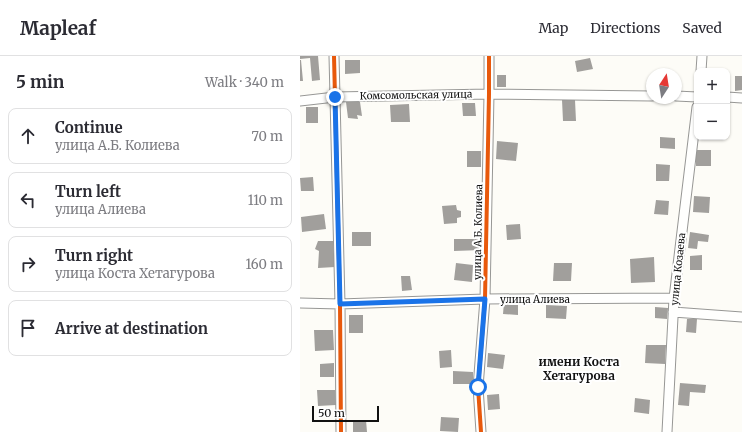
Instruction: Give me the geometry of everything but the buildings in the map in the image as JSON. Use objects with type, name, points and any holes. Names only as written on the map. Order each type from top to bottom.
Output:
[{"type":"street","points":[[334,56],[340,304],[341,432]]},
{"type":"street","name":"улица А.Б. Колиева","points":[[481,432],[478,387],[485,299],[489,56]]},
{"type":"street","points":[[701,68],[702,56]]},
{"type":"street","name":"Комсомольская улица","points":[[300,101],[335,97],[489,94],[646,96]]},
{"type":"street","points":[[682,96],[694,97]]},
{"type":"street","points":[[730,97],[742,98]]},
{"type":"street","name":"улица Козаева","points":[[667,432],[674,298],[694,132]]},
{"type":"street","name":"улица Алиева","points":[[300,303],[340,304],[485,299],[674,298]]},
{"type":"street","points":[[673,312],[742,317]]},
{"type":"cycle path","points":[[334,56],[340,304],[341,432]]},
{"type":"cycle path","points":[[481,432],[478,387],[485,299],[489,56]]},
{"type":"district","name":"имени Коста Хетагурова","points":[[579,368]]},
{"type":"route","points":[[335,97],[340,304],[485,299],[478,387]]}]
